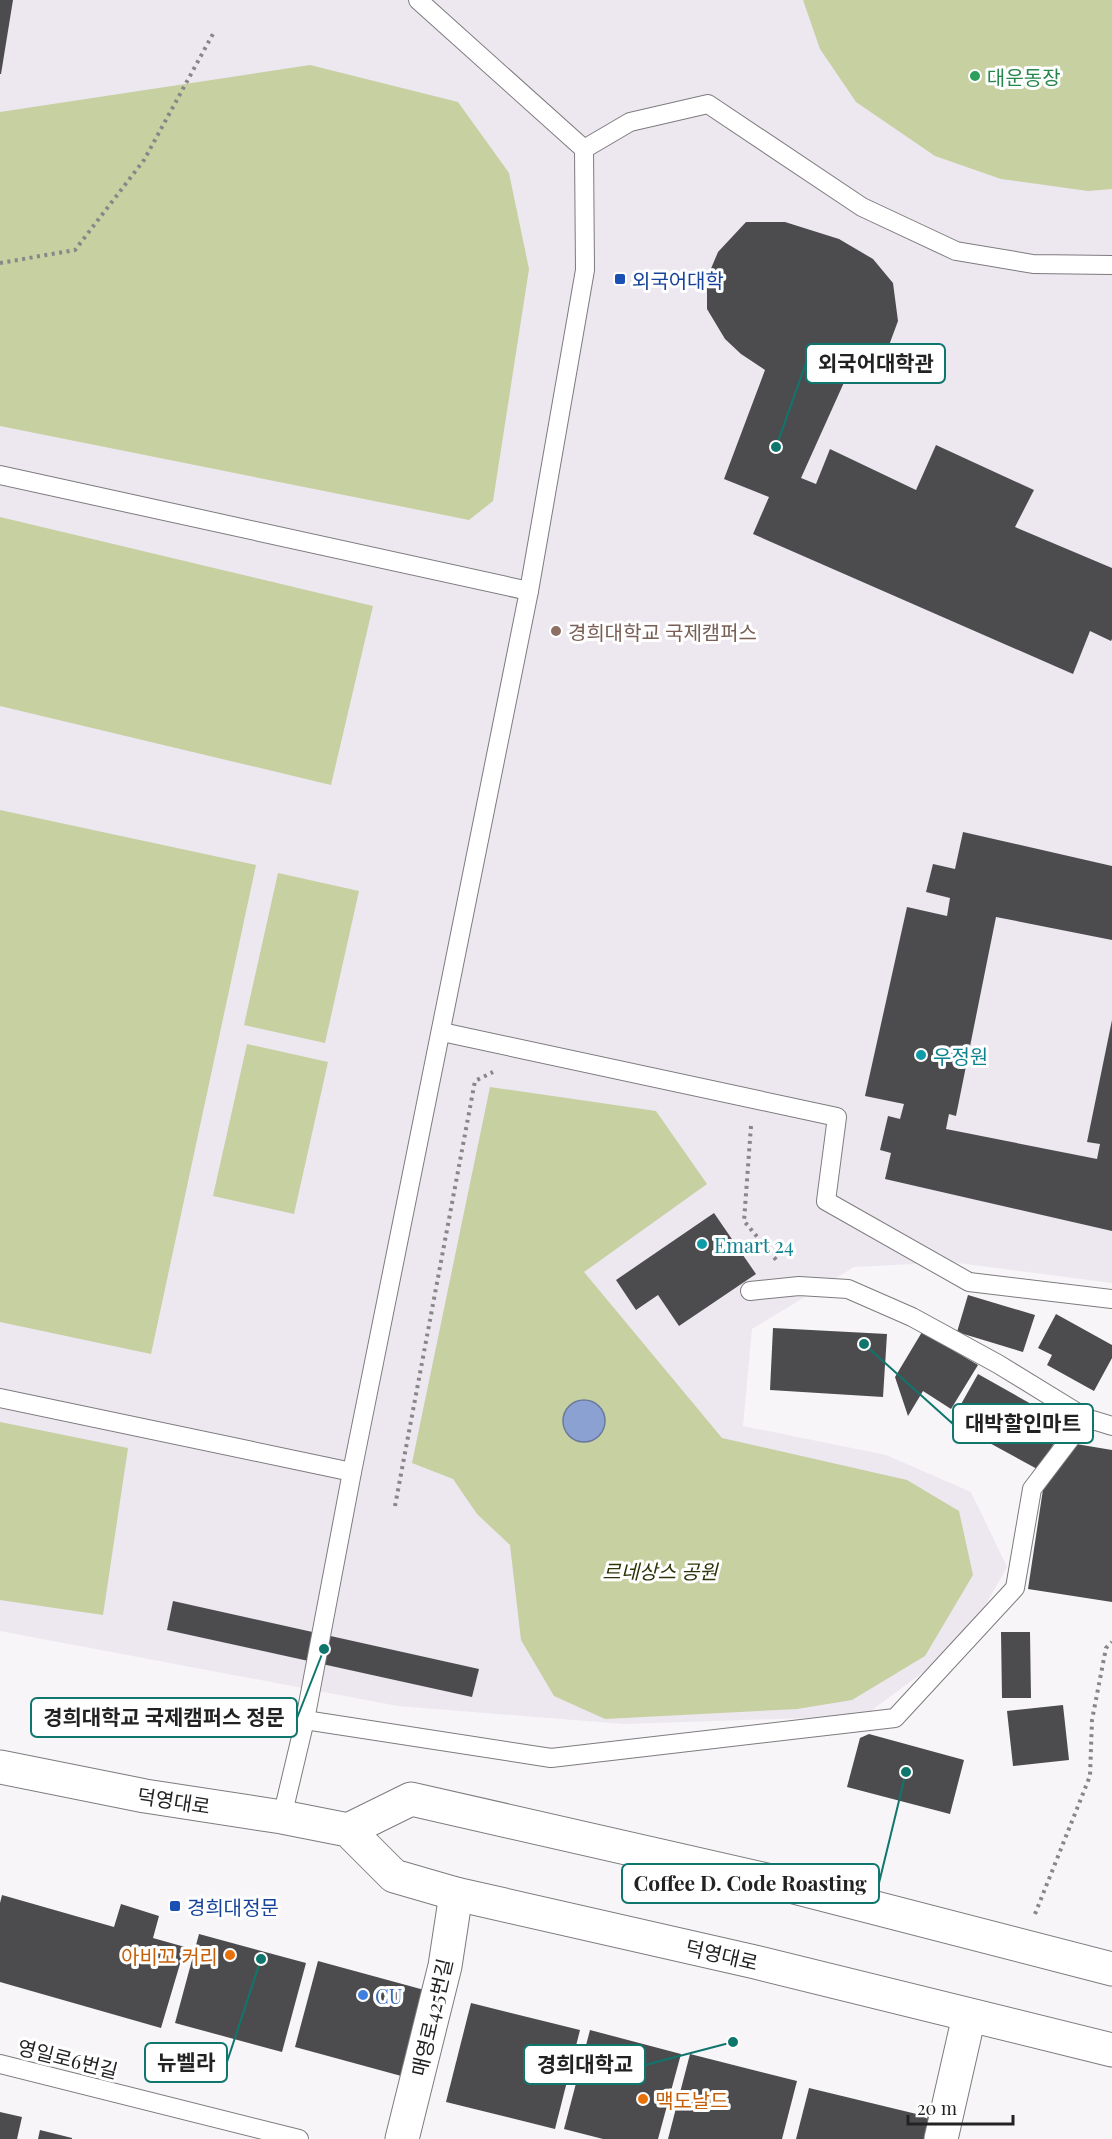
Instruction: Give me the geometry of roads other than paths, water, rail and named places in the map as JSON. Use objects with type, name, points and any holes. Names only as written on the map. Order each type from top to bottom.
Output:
[{"type":"main road","name":"덕영대로","points":[[0,1767],[145,1796],[282,1817],[348,1830],[394,1876],[456,1894],[755,1962],[1112,2050]]},
{"type":"main road","points":[[348,1830],[411,1799],[771,1881],[1112,1969]]},
{"type":"main road","name":"매영로425번길","points":[[402,2139],[445,1966],[456,1894]]},
{"type":"main road","points":[[941,2139],[969,2016]]},
{"type":"lane","points":[[282,1817],[304,1720],[530,591],[585,270],[584,149],[418,0]]},
{"type":"lane","points":[[584,149],[630,122],[708,104],[862,207],[956,251],[1033,264],[1112,265]]},
{"type":"lane","points":[[0,475],[530,591]]},
{"type":"lane","points":[[442,1032],[754,1098],[837,1118],[826,1201],[969,1282],[1112,1299]]},
{"type":"lane","points":[[750,1291],[799,1286],[848,1289],[912,1317],[998,1364],[1086,1418],[1112,1426]]},
{"type":"lane","points":[[0,1398],[352,1472]]},
{"type":"lane","points":[[304,1720],[551,1758],[895,1718],[1015,1588],[1032,1489],[1086,1418]]},
{"type":"lane","name":"영일로6번길","points":[[0,2064],[299,2139]]},
{"type":"water","points":[[584,1400],[599,1406],[605,1421],[599,1436],[584,1442],[569,1436],[563,1421],[569,1406]]},
{"type":"place","name":"대운동장","points":[[975,76]]},
{"type":"place","name":"외국어대학","points":[[620,279]]},
{"type":"place","name":"외국어대학관","points":[[776,447]]},
{"type":"place","name":"경희대학교 국제캠퍼스","points":[[556,631]]},
{"type":"place","name":"우정원","points":[[921,1055]]},
{"type":"place","name":"Emart 24","points":[[702,1244]]},
{"type":"place","name":"대박할인마트","points":[[864,1344]]},
{"type":"place","name":"경희대학교 국제캠퍼스 정문","points":[[324,1649]]},
{"type":"place","name":"Coffee D. Code Roasting","points":[[906,1772]]},
{"type":"place","name":"경희대정문","points":[[175,1906]]},
{"type":"place","name":"아비꼬 커리","points":[[230,1955]]},
{"type":"place","name":"뉴벨라","points":[[261,1959]]},
{"type":"place","name":"CU","points":[[363,1995]]},
{"type":"place","name":"경희대학교","points":[[733,2042]]},
{"type":"place","name":"맥도날드","points":[[643,2099]]},
{"type":"park label","name":"르네상스 공원","points":[[660,1570]]}]
